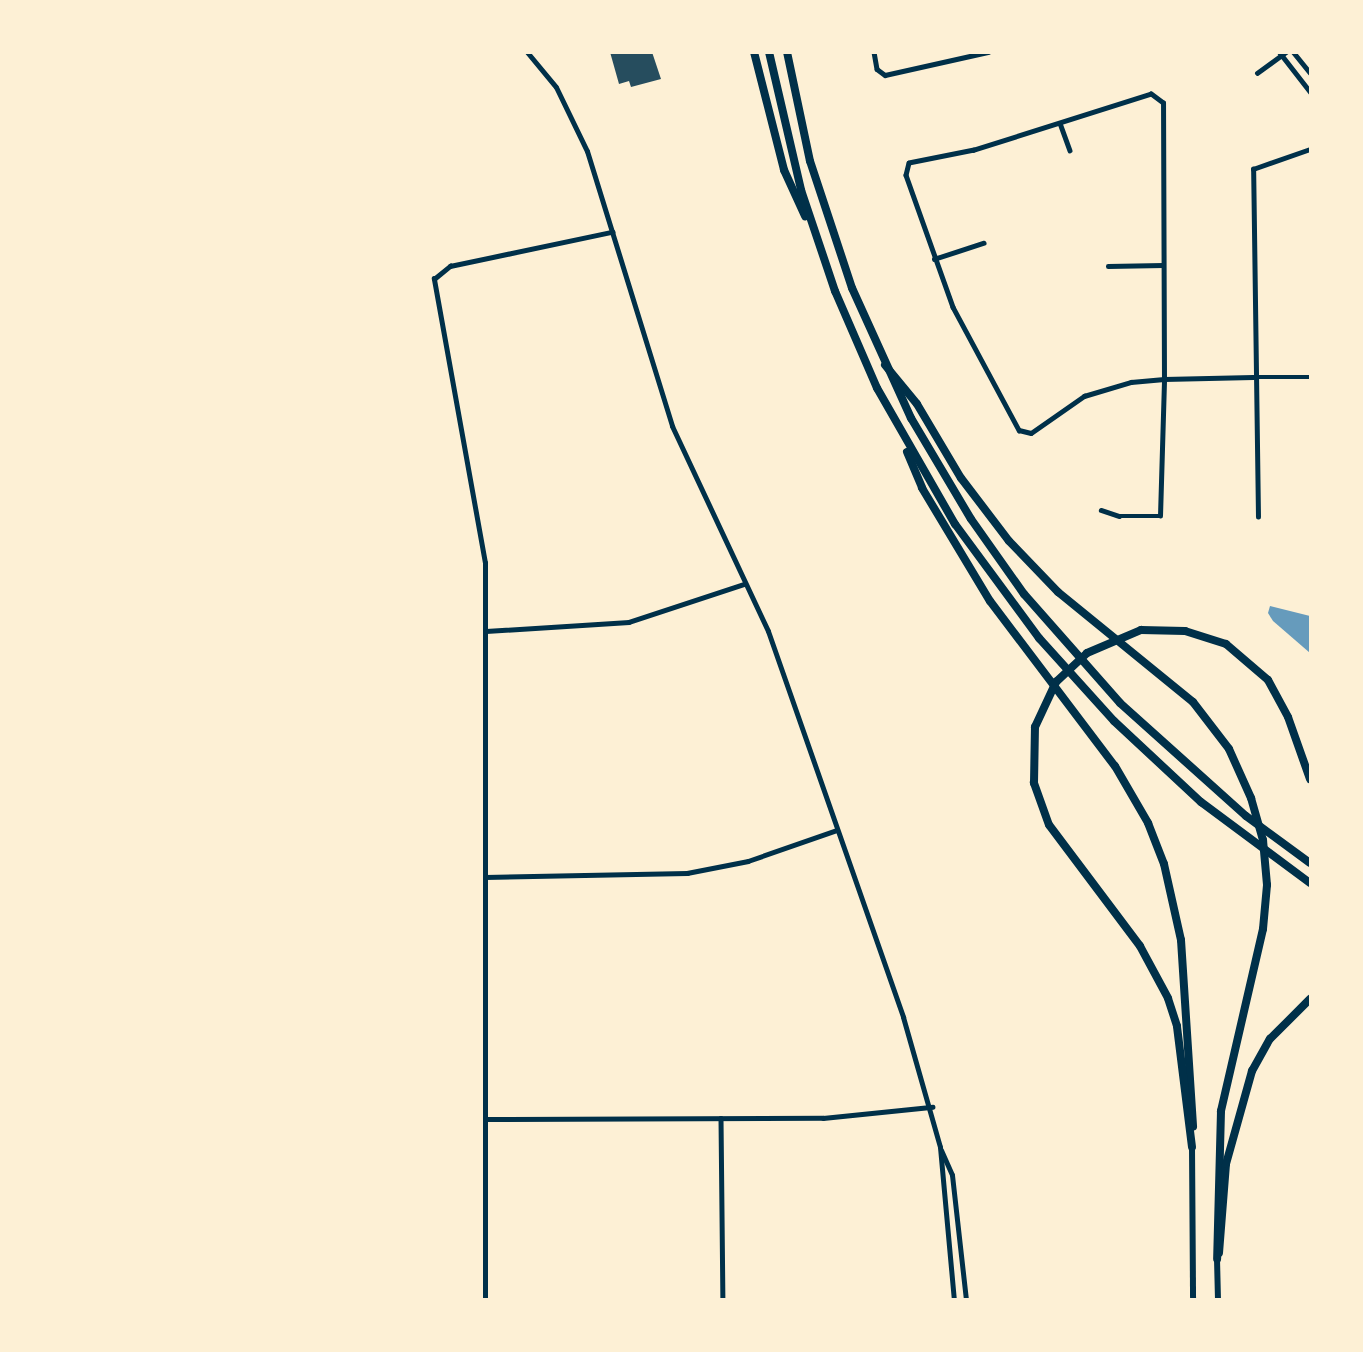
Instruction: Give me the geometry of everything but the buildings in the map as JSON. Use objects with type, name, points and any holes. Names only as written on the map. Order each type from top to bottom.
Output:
[{"type":"highway","points":[[754,52],[784,170],[922,488],[990,601],[1115,766],[1157,846],[1175,903],[1183,960],[1194,1101],[1192,1147]]},
{"type":"highway","points":[[769,52],[801,190],[824,260]]},
{"type":"highway","points":[[787,52],[825,212],[886,365],[971,519],[1075,656],[1169,751],[1246,817],[1311,863]]},
{"type":"highway","points":[[886,365],[917,404],[961,478],[1009,541],[1058,592],[1193,702],[1241,772],[1258,818],[1267,885],[1263,929],[1221,1111],[1217,1259]]},
{"type":"highway","points":[[894,420],[985,568],[1074,679],[1201,802],[1311,883]]},
{"type":"highway","points":[[1192,1147],[1177,1026],[1168,998],[1140,946],[1061,844],[1046,817],[1032,768],[1038,718],[1051,689],[1075,662],[1104,643],[1141,630],[1203,634],[1226,644],[1255,667],[1282,703],[1311,779]]},
{"type":"highway","points":[[1217,1259],[1226,1164],[1252,1070],[1275,1033],[1311,999]]},
{"type":"main road","points":[[1191,1300],[1192,1147]]},
{"type":"main road","points":[[1217,1259],[1218,1300]]},
{"type":"street","points":[[527,52],[556,88],[575,121],[613,232],[672,426],[768,631],[932,1107],[940,1147],[954,1300]]},
{"type":"street","points":[[874,52],[877,69],[885,75],[988,52]]},
{"type":"street","points":[[1293,52],[1311,74]]},
{"type":"street","points":[[1257,73],[1282,54],[1311,92]]},
{"type":"street","points":[[1101,510],[1119,516],[1160,516],[1164,379],[1163,103],[1150,94],[974,150],[909,163],[906,175],[934,259],[968,339],[1019,430],[1031,433],[1084,396],[1131,382],[1164,379],[1311,377]]},
{"type":"street","points":[[1060,123],[1070,150]]},
{"type":"street","points":[[1258,517],[1253,377],[1253,169],[1311,149]]},
{"type":"street","points":[[485,1300],[485,563],[435,288],[436,273],[450,266],[613,232]]},
{"type":"street","points":[[934,259],[983,243]]},
{"type":"street","points":[[1108,266],[1163,265]]},
{"type":"street","points":[[486,631],[629,622],[744,584]]},
{"type":"street","points":[[485,877],[687,873],[748,861],[837,830]]},
{"type":"street","points":[[486,1119],[823,1118],[932,1107]]},
{"type":"street","points":[[721,1118],[723,1300]]},
{"type":"street","points":[[940,1147],[952,1175],[967,1300]]},
{"type":"water","points":[[1270,606],[1310,616],[1310,653],[1273,621],[1268,613]]}]
